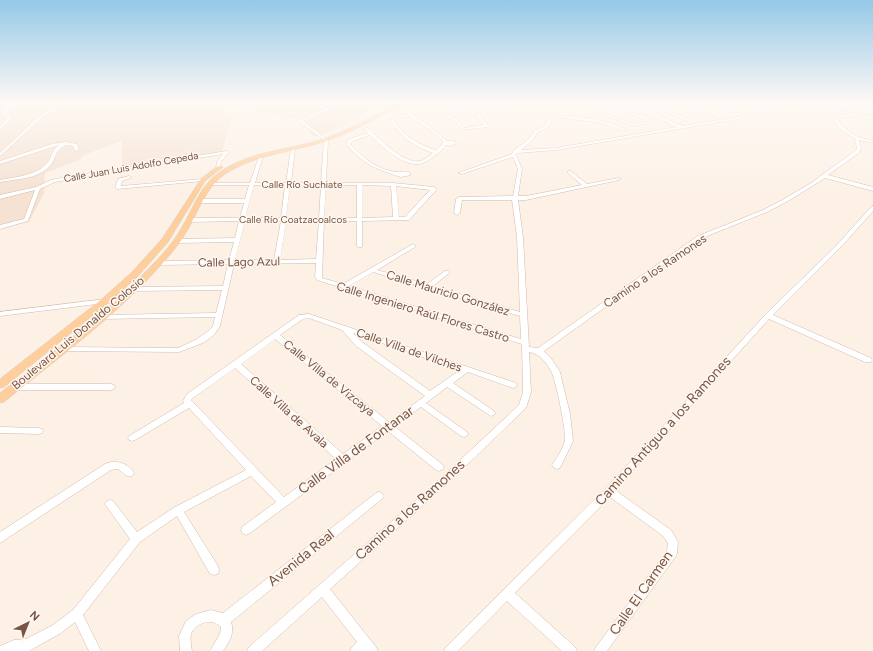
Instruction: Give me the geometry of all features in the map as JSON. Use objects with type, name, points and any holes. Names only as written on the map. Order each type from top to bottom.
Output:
[{"type":"main road","name":"Boulevard Luis Donaldo Colosio","points":[[0,384],[104,301],[150,258],[165,240],[203,180],[218,168],[253,153],[324,138],[334,133]]},
{"type":"main road","name":"Boulevard Luis Donaldo Colosio","points":[[0,399],[102,317],[158,263],[177,241],[210,184],[222,173],[243,162],[261,156],[293,149],[339,133]]},
{"type":"street","points":[[0,156],[24,133]]},
{"type":"street","points":[[318,133],[324,138],[319,261]]},
{"type":"street","points":[[365,133],[348,143],[353,150],[368,162],[387,172],[400,174],[406,172],[444,146],[446,143],[435,133]]},
{"type":"street","points":[[372,133],[394,154],[418,163]]},
{"type":"street","points":[[402,133],[417,145],[436,152]]},
{"type":"street","points":[[514,154],[532,139],[534,133]]},
{"type":"street","points":[[460,173],[514,154],[556,149],[645,133]]},
{"type":"street","points":[[847,133],[858,139],[873,142]]},
{"type":"street","name":"Camino a los Ramones","points":[[539,351],[700,237],[774,207],[824,176],[858,151],[858,139]]},
{"type":"street","points":[[0,163],[44,148],[66,143],[75,145],[77,150]]},
{"type":"street","points":[[0,181],[40,172],[50,163],[53,152],[66,143]]},
{"type":"street","points":[[278,262],[285,219],[287,184],[293,149]]},
{"type":"street","points":[[0,150],[8,150]]},
{"type":"street","name":"Calle Juan Luis Adolfo Cepeda","points":[[0,197],[38,188],[53,181],[66,178],[226,152],[219,162],[218,168]]},
{"type":"street","name":"Camino a los Ramones","points":[[253,651],[438,486],[521,409],[525,402],[527,392],[524,315],[519,226],[515,198],[520,169],[514,154]]},
{"type":"street","points":[[63,349],[178,350],[200,341],[211,333],[216,326],[247,201],[261,156]]},
{"type":"street","points":[[570,172],[585,185]]},
{"type":"street","points":[[824,176],[873,189]]},
{"type":"street","points":[[129,177],[120,180],[119,188],[203,180]]},
{"type":"street","points":[[13,178],[13,185]]},
{"type":"street","points":[[457,213],[458,199],[462,197],[531,198],[585,185],[619,179]]},
{"type":"street","name":"Calle Río Suchiate","points":[[210,184],[393,184],[434,189],[407,219],[396,219]]},
{"type":"street","points":[[359,184],[360,246]]},
{"type":"street","points":[[393,184],[396,219]]},
{"type":"street","points":[[0,227],[23,222],[28,219],[38,188]]},
{"type":"street","points":[[200,201],[247,201]]},
{"type":"street","name":"Camino Antiguo a los Ramones","points":[[450,651],[609,491],[768,316],[838,247],[873,208]]},
{"type":"street","name":"Calle Río Coatzacoalcos","points":[[190,220],[243,218],[396,219]]},
{"type":"street","points":[[177,241],[238,240]]},
{"type":"street","points":[[343,287],[413,246]]},
{"type":"street","name":"Calle Lago Azul","points":[[158,263],[319,261]]},
{"type":"street","name":"Calle Ingeniero Raúl Flores Castro","points":[[319,261],[318,277],[321,280],[525,346]]},
{"type":"street","name":"Calle Mauricio González","points":[[372,270],[524,315]]},
{"type":"street","points":[[428,287],[448,272]]},
{"type":"street","points":[[132,289],[226,288]]},
{"type":"street","points":[[0,314],[104,301],[120,301]]},
{"type":"street","points":[[102,317],[218,315]]},
{"type":"street","name":"Calle Villa de Vilches","points":[[275,335],[305,316],[309,316],[513,385]]},
{"type":"street","points":[[768,316],[868,360]]},
{"type":"street","points":[[344,328],[359,344],[431,396]]},
{"type":"street","points":[[132,438],[188,402],[275,335]]},
{"type":"street","name":"Calle Villa de Vizcaya","points":[[275,335],[439,467]]},
{"type":"street","points":[[525,346],[539,351],[548,360],[556,372],[566,414],[569,441],[568,446],[557,465]]},
{"type":"street","name":"Calle Villa de Avala","points":[[236,364],[342,460]]},
{"type":"street","name":"Calle Villa de Fontanar","points":[[246,530],[467,369]]},
{"type":"street","points":[[448,384],[491,413]]},
{"type":"street","points":[[16,387],[111,387]]},
{"type":"street","points":[[188,402],[252,472],[283,503]]},
{"type":"street","points":[[421,403],[464,434]]},
{"type":"street","points":[[0,430],[39,431]]},
{"type":"street","points":[[0,538],[108,467],[112,465],[122,466],[129,473]]},
{"type":"street","points":[[3,651],[14,646],[23,648],[44,637],[77,614],[136,539],[178,510],[252,472]]},
{"type":"street","name":"Calle El Carmen","points":[[600,651],[672,553],[673,548],[673,542],[666,533],[609,491]]},
{"type":"street","name":"Avenida Real","points":[[224,620],[379,496]]},
{"type":"street","points":[[110,504],[136,539]]},
{"type":"street","points":[[178,510],[214,570]]},
{"type":"street","points":[[323,589],[369,647],[356,651]]},
{"type":"street","points":[[507,594],[571,651]]},
{"type":"street","points":[[77,614],[95,651]]},
{"type":"street","points":[[186,651],[184,636],[189,628],[195,621],[203,616],[211,614],[224,620],[226,627],[226,635],[222,644],[216,651]]},
{"type":"shaded area","points":[[0,133],[227,133],[222,151],[122,168],[122,141],[84,155],[79,160],[45,173],[44,193],[29,222],[0,228]]},
{"type":"shaded area","points":[[311,133],[324,133],[314,137]]}]
